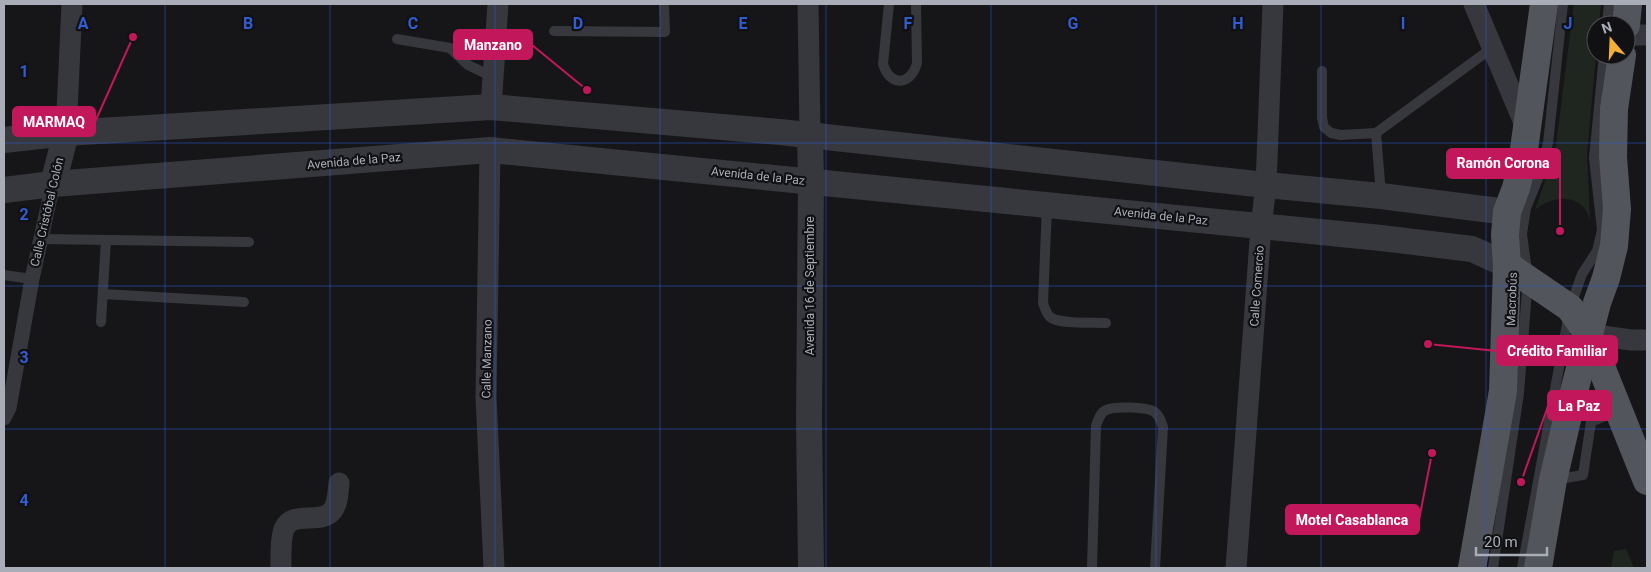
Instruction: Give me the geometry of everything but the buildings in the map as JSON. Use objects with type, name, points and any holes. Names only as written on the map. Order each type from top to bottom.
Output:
[{"type":"main road","points":[[1472,568],[1503,390],[1517,272],[1505,235],[1507,212],[1516,188],[1528,130],[1544,4]]},
{"type":"main road","points":[[1538,568],[1554,480],[1580,415],[1588,334],[1614,246],[1617,209],[1613,157],[1614,109],[1621,65]]},
{"type":"main road","points":[[1517,272],[1570,308],[1588,334],[1647,481]]},
{"type":"street","name":"Calle Cristóbal Colón","points":[[4,418],[9,408],[32,279],[66,133],[72,4]]},
{"type":"street","points":[[491,107],[498,4]]},
{"type":"street","name":"Avenida 16 de Septiembre","points":[[808,4],[811,181],[809,421],[811,568]]},
{"type":"street","name":"Calle Comercio","points":[[1236,568],[1261,227],[1266,185],[1273,4]]},
{"type":"street","points":[[1474,4],[1528,130]]},
{"type":"street","points":[[4,140],[66,133],[491,107],[810,135],[1381,196],[1507,212]]},
{"type":"street","name":"Avenida de la Paz","points":[[4,190],[53,184],[490,150],[1472,249],[1517,272]]},
{"type":"street","name":"Calle Manzano","points":[[490,150],[486,397],[494,568]]},
{"type":"street","points":[[1588,334],[1631,340],[1647,340]]},
{"type":"street","points":[[281,568],[282,536],[285,527],[291,521],[300,518],[328,515],[336,502],[339,483]]},
{"type":"lane","points":[[554,31],[665,32],[664,4]]},
{"type":"lane","points":[[889,4],[883,64],[886,73],[892,79],[900,81],[908,79],[915,72],[917,63],[916,4]]},
{"type":"lane","name":"Macrobús","points":[[1493,568],[1519,393],[1517,272],[1526,208],[1541,171],[1548,143],[1563,4]]},
{"type":"lane","points":[[397,40],[450,48],[468,65],[494,77]]},
{"type":"lane","points":[[1322,71],[1322,118],[1324,127],[1331,133],[1341,135],[1376,133],[1492,48]]},
{"type":"lane","points":[[1522,568],[1570,308],[1582,274],[1597,251],[1602,230],[1594,158],[1603,65]]},
{"type":"lane","points":[[1376,133],[1381,196]]},
{"type":"lane","points":[[1047,205],[1043,303],[1046,312],[1052,318],[1061,321],[1106,323]]},
{"type":"lane","points":[[41,238],[249,242]]},
{"type":"lane","points":[[101,322],[106,240]]},
{"type":"lane","points":[[4,276],[32,279]]},
{"type":"lane","points":[[103,294],[244,302]]},
{"type":"lane","points":[[1092,568],[1096,426],[1099,417],[1106,410],[1115,408],[1146,409],[1154,412],[1161,418],[1163,427],[1155,568]]},
{"type":"lane","points":[[1580,415],[1618,411]]},
{"type":"shaded area","points":[[1574,4],[1601,4],[1600,15],[1586,15],[1586,65],[1595,65],[1587,154],[1590,221],[1587,211],[1581,204],[1568,199],[1547,202],[1535,210],[1555,152]]},
{"type":"shaded area","points":[[1626,549],[1634,568],[1611,568],[1614,551]]},
{"type":"place","name":"MARMAQ","points":[[133,37]]},
{"type":"place","name":"Manzano","points":[[587,90]]},
{"type":"place","name":"Ramón Corona","points":[[1560,231]]},
{"type":"place","name":"Crédito Familiar","points":[[1428,344]]},
{"type":"place","name":"Motel Casablanca","points":[[1432,453]]},
{"type":"place","name":"La Paz","points":[[1521,482]]}]
